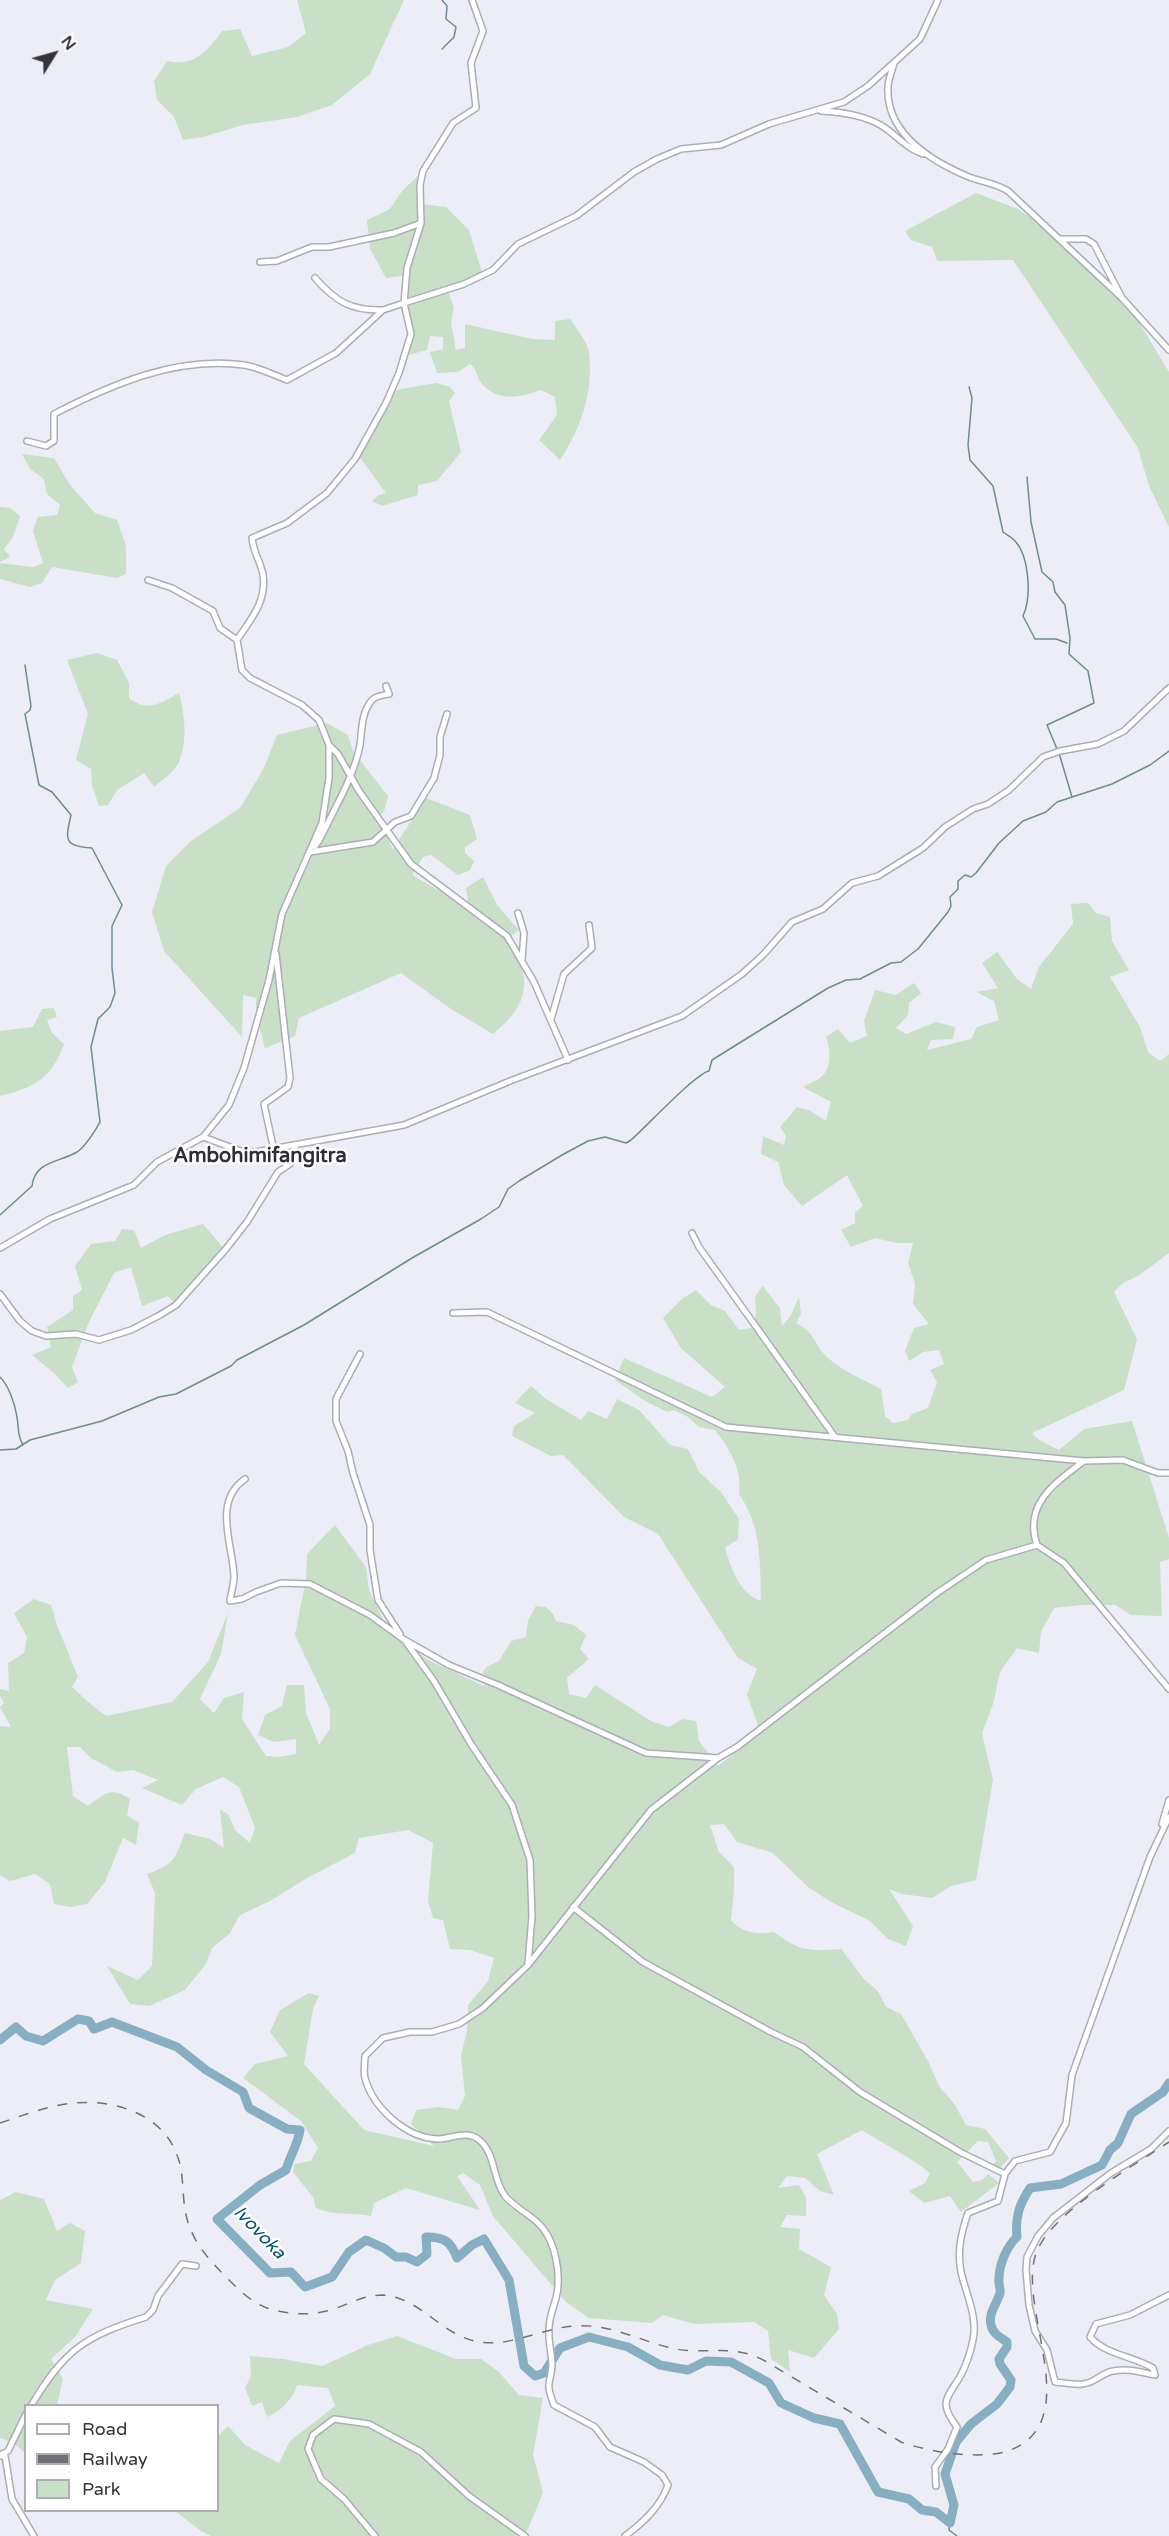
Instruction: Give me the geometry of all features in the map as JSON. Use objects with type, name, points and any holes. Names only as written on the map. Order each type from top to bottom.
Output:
[{"type":"street","points":[[237,640],[254,618],[263,590],[263,576],[253,549],[252,538],[287,523],[327,493],[355,459],[386,403],[399,373],[411,334],[404,303],[407,268],[421,222],[420,185],[423,171],[453,123],[476,108],[471,63],[483,31],[472,0]]},
{"type":"street","points":[[27,441],[46,446],[54,441],[54,414],[88,397],[159,370],[209,362],[246,365],[287,380],[336,353],[383,310],[464,284],[493,270],[518,244],[576,216],[634,172],[657,159],[681,149],[721,145],[769,124],[844,102],[868,86],[920,39],[938,0]]},
{"type":"street","points":[[894,63],[888,85],[889,97],[900,129],[909,142],[941,162]]},
{"type":"street","points":[[816,111],[847,113],[887,129],[905,146],[972,178],[998,185],[1008,191],[1122,298],[1169,350]]},
{"type":"street","points":[[260,262],[277,261],[312,247],[329,247],[394,233],[421,222]]},
{"type":"street","points":[[1060,239],[1086,239],[1094,244],[1122,298]]},
{"type":"street","points":[[315,278],[332,297],[353,307],[383,310]]},
{"type":"street","points":[[0,1248],[50,1219],[134,1185],[157,1162],[203,1137],[229,1105],[257,1027],[282,914],[322,823],[329,745],[319,720],[312,712],[250,678],[242,670],[237,640],[220,628],[213,611],[172,588],[148,580]]},
{"type":"street","points":[[310,852],[320,839],[350,776],[359,747],[363,717],[372,700],[389,694],[386,686]]},
{"type":"street","points":[[203,1137],[241,1151],[274,1150],[404,1125],[510,1081],[682,1016],[742,974],[763,955],[792,922],[823,909],[852,883],[878,876],[923,848],[945,827],[1009,790],[1043,757],[1058,751],[1098,744],[1124,731],[1169,688]]},
{"type":"street","points":[[310,852],[373,842],[395,822],[411,816],[434,778],[447,714]]},
{"type":"street","points":[[329,745],[338,753],[350,776],[386,831],[418,871],[507,936],[522,959],[568,1060]]},
{"type":"street","points":[[518,913],[524,933],[522,959]]},
{"type":"street","points":[[551,1019],[564,974],[592,948],[590,926]]},
{"type":"street","points":[[274,1150],[264,1104],[288,1087],[290,1078],[276,947]]},
{"type":"street","points":[[0,1294],[20,1321],[32,1331],[46,1336],[76,1334],[99,1340],[148,1322],[176,1305],[225,1250],[247,1222],[278,1172],[290,1164],[296,1145]]},
{"type":"street","points":[[692,1233],[699,1247],[835,1437]]},
{"type":"street","points":[[453,1313],[487,1312],[726,1427],[1084,1461],[1123,1460],[1158,1473],[1169,1473]]},
{"type":"street","points":[[360,1354],[336,1399],[336,1421],[348,1451],[352,1473],[370,1526],[370,1550],[378,1600],[434,1682],[471,1744],[512,1805],[530,1860],[532,1916],[528,1965]]},
{"type":"street","points":[[1084,1461],[1052,1485],[1034,1512],[1033,1533],[1037,1545],[1064,1563],[1169,1689]]},
{"type":"street","points":[[245,1479],[230,1494],[227,1508],[228,1545],[234,1577],[230,1600],[242,1599],[281,1583],[310,1584],[370,1615],[404,1639],[449,1665],[646,1753],[718,1758]]},
{"type":"street","points":[[625,2536],[642,2524],[663,2499],[668,2485],[662,2475],[644,2462],[610,2447],[595,2427],[554,2405],[547,2382],[552,2367],[548,2331],[557,2297],[557,2274],[555,2254],[547,2235],[531,2215],[505,2195],[487,2149],[477,2138],[462,2134],[439,2139],[406,2129],[378,2106],[365,2077],[365,2056],[383,2038],[410,2032],[432,2032],[459,2024],[483,2008],[528,1965],[651,1810],[937,1593],[986,1560],[1037,1545]]},
{"type":"street","points":[[936,2486],[935,2467],[948,2449],[957,2427],[948,2415],[945,2405],[949,2390],[963,2371],[973,2340],[974,2329],[970,2302],[961,2270],[959,2240],[968,2214],[998,2201],[1005,2174],[1015,2161],[1050,2152],[1063,2131],[1072,2075],[1099,1995],[1159,1835],[1169,1800]]},
{"type":"street","points":[[1159,1835],[1169,1817]]},
{"type":"street","points":[[573,1907],[643,1962],[771,2032],[804,2047],[860,2092],[960,2152],[1005,2174]]},
{"type":"street","points":[[1169,2131],[1151,2149],[1112,2173],[1053,2218],[1038,2236],[1028,2257],[1026,2270],[1033,2323],[1035,2331],[1047,2350],[1055,2382],[1077,2386],[1095,2381],[1110,2371],[1138,2370],[1155,2375],[1153,2368],[1141,2360],[1111,2351],[1095,2343],[1090,2337],[1092,2328],[1096,2324],[1130,2315],[1169,2295]]},
{"type":"street","points":[[32,2404],[42,2386],[71,2351],[89,2338],[146,2317],[153,2310],[158,2296],[182,2264],[196,2266]]},
{"type":"street","points":[[0,2455],[8,2451],[24,2418]]},
{"type":"street","points":[[375,2536],[344,2499],[321,2479],[308,2449],[313,2435],[334,2419],[369,2424],[421,2451],[469,2496],[525,2536]]},
{"type":"street","points":[[0,2455],[5,2456],[12,2499],[34,2536]]},
{"type":"green space","points":[[297,0],[404,0],[370,74],[332,105],[297,117],[243,125],[203,137],[183,140],[174,117],[157,100],[154,81],[167,61],[192,60],[205,51],[222,31],[240,29],[252,56],[288,47],[306,33]]},
{"type":"green space","points":[[423,171],[421,204],[446,207],[469,230],[483,276],[447,289],[454,307],[451,323],[456,350],[465,348],[465,324],[532,339],[555,340],[555,321],[570,319],[586,343],[590,366],[588,395],[580,422],[560,460],[539,440],[557,415],[555,397],[541,390],[510,397],[496,394],[482,384],[470,364],[458,372],[437,373],[430,352],[443,349],[443,337],[430,336],[427,350],[408,355],[412,337],[405,310],[407,275],[386,278],[370,249],[367,220],[390,209],[402,191]]},
{"type":"green space","points":[[976,193],[1018,209],[1037,222],[1089,269],[1134,314],[1169,372],[1169,527],[1149,486],[1138,448],[1013,260],[937,261],[932,247],[911,240],[905,231]]},
{"type":"green space","points":[[436,383],[450,387],[455,393],[449,401],[461,452],[437,481],[418,485],[418,495],[382,506],[372,501],[377,496],[386,493],[359,456],[396,390]]},
{"type":"green space","points":[[22,454],[54,458],[70,485],[95,513],[117,520],[126,546],[126,574],[117,578],[52,567],[42,583],[30,587],[0,579],[0,563],[33,567],[43,563],[33,531],[38,517],[57,515],[60,505],[47,494],[44,479],[30,469]]},
{"type":"green space","points":[[0,507],[10,508],[20,516],[13,537],[4,549],[10,557],[0,562]]},
{"type":"green space","points":[[97,653],[117,660],[129,683],[129,698],[136,703],[154,705],[179,693],[184,729],[181,756],[178,764],[170,773],[154,787],[144,773],[117,790],[108,805],[99,806],[92,785],[91,769],[76,760],[88,714],[67,660]]},
{"type":"green space","points":[[327,723],[348,735],[353,751],[388,796],[384,811],[378,819],[393,849],[426,798],[470,815],[477,839],[465,847],[465,853],[474,861],[470,870],[458,875],[431,855],[423,857],[412,875],[469,908],[466,888],[483,877],[497,905],[519,930],[511,936],[522,966],[524,990],[515,1012],[493,1034],[451,1009],[401,973],[299,1018],[295,1036],[265,1048],[256,1013],[256,998],[243,995],[242,1037],[164,951],[152,912],[166,866],[191,841],[240,808],[263,770],[277,735]]},
{"type":"green space","points":[[1088,903],[1096,913],[1110,917],[1112,941],[1129,970],[1110,977],[1140,1027],[1148,1052],[1160,1061],[1169,1054],[1169,1253],[1138,1276],[1123,1283],[1114,1292],[1137,1339],[1124,1390],[1032,1433],[1039,1440],[1059,1450],[1084,1429],[1132,1421],[1169,1538],[1169,1559],[1160,1562],[1162,1616],[1131,1615],[1115,1605],[1054,1608],[1041,1632],[1039,1653],[1017,1648],[1000,1672],[993,1704],[982,1733],[993,1780],[976,1880],[951,1886],[932,1898],[902,1894],[889,1889],[913,1926],[906,1946],[888,1939],[870,1921],[833,1903],[808,1887],[773,1853],[737,1842],[724,1824],[710,1825],[719,1852],[734,1867],[731,1921],[751,1932],[774,1932],[805,1949],[841,1949],[864,1979],[878,1991],[886,2007],[901,2014],[928,2061],[939,2086],[955,2105],[966,2125],[985,2129],[1009,2158],[1000,2168],[993,2165],[996,2161],[988,2142],[978,2141],[957,2162],[973,2182],[982,2180],[988,2174],[999,2183],[961,2212],[950,2196],[924,2203],[909,2191],[925,2183],[930,2173],[862,2130],[817,2154],[834,2195],[820,2191],[805,2178],[787,2176],[778,2188],[799,2185],[806,2198],[806,2216],[787,2215],[780,2227],[800,2229],[799,2249],[831,2267],[824,2295],[837,2314],[839,2329],[814,2358],[788,2350],[790,2372],[771,2359],[768,2331],[754,2322],[694,2324],[663,2315],[652,2323],[589,2318],[566,2302],[493,2216],[480,2185],[463,2173],[457,2176],[480,2210],[406,2188],[374,2203],[371,2216],[329,2212],[316,2208],[313,2197],[293,2172],[294,2164],[311,2161],[318,2148],[301,2121],[243,2078],[255,2064],[288,2056],[270,2032],[280,2010],[309,1993],[319,1996],[313,2009],[304,2064],[364,2130],[434,2146],[411,2124],[416,2110],[439,2107],[458,2110],[465,2096],[461,2055],[467,2031],[468,2005],[488,1981],[494,1958],[470,1950],[450,1949],[443,1920],[433,1918],[428,1901],[433,1843],[408,1830],[359,1838],[355,1853],[307,1878],[270,1901],[240,1915],[230,1933],[212,1948],[206,1964],[185,1990],[149,2006],[130,2004],[107,1966],[138,1980],[152,1966],[155,1893],[147,1874],[172,1860],[185,1833],[210,1839],[224,1848],[220,1810],[228,1814],[235,1830],[250,1843],[255,1828],[239,1787],[223,1777],[196,1789],[182,1805],[142,1788],[158,1780],[133,1770],[117,1772],[91,1758],[80,1747],[67,1747],[73,1796],[88,1806],[103,1795],[112,1792],[130,1799],[127,1815],[139,1823],[136,1845],[123,1838],[105,1882],[87,1904],[70,1907],[54,1904],[50,1884],[35,1874],[10,1881],[0,1875],[0,1726],[11,1727],[0,1707],[4,1703],[0,1696],[0,1689],[9,1691],[8,1663],[24,1653],[27,1637],[14,1613],[34,1599],[51,1605],[78,1677],[72,1687],[106,1716],[172,1702],[208,1662],[228,1613],[221,1654],[200,1699],[214,1713],[224,1698],[244,1692],[242,1719],[266,1756],[279,1757],[296,1754],[296,1739],[274,1742],[258,1735],[265,1715],[282,1706],[287,1685],[304,1685],[306,1713],[319,1745],[330,1729],[330,1709],[295,1635],[306,1579],[307,1554],[335,1525],[366,1567],[369,1590],[384,1621],[426,1659],[484,1686],[483,1671],[499,1661],[511,1641],[526,1637],[528,1620],[536,1606],[546,1607],[556,1621],[574,1625],[586,1635],[580,1649],[589,1659],[567,1678],[569,1694],[586,1698],[595,1685],[651,1721],[669,1727],[683,1719],[696,1721],[699,1741],[718,1766],[760,1732],[747,1694],[757,1669],[738,1658],[658,1534],[624,1517],[563,1455],[551,1456],[512,1436],[514,1426],[535,1413],[515,1403],[531,1386],[546,1399],[581,1420],[588,1411],[607,1419],[617,1399],[639,1410],[670,1445],[688,1449],[699,1472],[721,1492],[739,1519],[738,1540],[725,1547],[737,1579],[747,1593],[761,1601],[760,1559],[756,1532],[747,1507],[739,1494],[739,1476],[730,1452],[715,1430],[699,1427],[688,1417],[674,1410],[667,1412],[645,1401],[615,1380],[624,1358],[712,1397],[725,1387],[681,1348],[663,1318],[682,1299],[696,1290],[711,1305],[725,1311],[739,1330],[751,1328],[756,1314],[755,1296],[763,1286],[780,1308],[782,1326],[791,1315],[799,1297],[801,1314],[796,1323],[810,1334],[824,1354],[837,1365],[881,1389],[885,1416],[893,1423],[908,1420],[912,1414],[928,1408],[937,1382],[930,1370],[944,1364],[939,1350],[923,1352],[909,1361],[905,1351],[914,1328],[929,1324],[913,1304],[915,1284],[908,1263],[913,1243],[897,1243],[875,1238],[851,1247],[841,1230],[855,1223],[855,1212],[863,1206],[847,1175],[802,1206],[784,1185],[778,1162],[761,1154],[763,1136],[784,1145],[786,1136],[780,1127],[797,1107],[809,1110],[826,1121],[831,1102],[803,1087],[820,1078],[827,1070],[830,1056],[826,1037],[838,1029],[850,1043],[867,1036],[864,1021],[875,990],[896,995],[914,983],[921,993],[909,1003],[908,1015],[896,1028],[906,1034],[936,1022],[955,1027],[953,1039],[931,1040],[927,1050],[971,1039],[977,1027],[999,1020],[994,1001],[976,992],[998,988],[982,963],[997,952],[1017,979],[1031,989],[1039,967],[1073,924],[1071,904]]},
{"type":"green space","points":[[54,1008],[57,1017],[47,1020],[52,1033],[64,1044],[54,1065],[32,1085],[0,1096],[0,1031],[33,1027],[42,1009]]},
{"type":"green space","points":[[203,1224],[225,1250],[176,1305],[168,1296],[142,1306],[131,1267],[114,1273],[89,1322],[72,1367],[78,1382],[68,1388],[32,1355],[51,1347],[47,1327],[73,1310],[73,1296],[82,1290],[75,1266],[91,1244],[115,1241],[122,1229],[134,1230],[141,1248],[165,1235]]},
{"type":"green space","points":[[16,2192],[44,2199],[57,2231],[70,2223],[85,2231],[81,2263],[55,2280],[46,2300],[93,2309],[75,2337],[51,2359],[63,2379],[57,2404],[24,2404],[24,2452],[14,2443],[0,2438],[0,2200]]},
{"type":"green space","points":[[397,2336],[456,2359],[481,2359],[499,2372],[519,2395],[543,2398],[533,2455],[543,2493],[523,2536],[211,2536],[176,2512],[219,2512],[219,2435],[228,2426],[245,2445],[279,2463],[290,2441],[335,2406],[328,2388],[297,2385],[293,2395],[285,2404],[267,2417],[262,2402],[252,2406],[245,2388],[251,2376],[250,2356],[322,2366],[368,2345]]},
{"type":"waterway","points":[[442,0],[447,6],[446,19],[456,27],[454,37],[442,49]]},
{"type":"waterway","points":[[969,387],[972,398],[968,445],[970,460],[993,486],[1003,532],[1015,541],[1023,556],[1028,577],[1028,598],[1023,616],[1035,639],[1056,639],[1067,643]]},
{"type":"waterway","points":[[1027,477],[1031,522],[1042,572],[1053,582],[1055,592],[1065,605],[1070,638],[1069,654],[1088,671],[1094,703],[1047,725],[1057,749]]},
{"type":"waterway","points":[[0,1215],[32,1186],[34,1178],[43,1167],[81,1149],[100,1122],[91,1047],[98,1019],[110,1007],[115,993],[112,968],[112,926],[122,905],[92,848],[71,844],[68,836],[71,815],[52,792],[39,785],[25,714],[31,706],[25,665]]},
{"type":"waterway","points":[[0,1450],[16,1449],[30,1440],[102,1421],[159,1397],[176,1394],[304,1325],[412,1258],[481,1219],[499,1207],[508,1189],[562,1155],[588,1141],[605,1137],[626,1143],[693,1081],[709,1071],[712,1060],[828,988],[846,980],[860,979],[891,963],[901,962],[918,949],[948,912],[951,906],[950,897],[958,889],[958,881],[965,875],[971,877],[976,873],[999,843],[1023,821],[1046,812],[1057,802],[1112,784],[1150,765],[1169,751]]},
{"type":"waterway","points":[[1059,753],[1072,797]]},
{"type":"waterway","points":[[0,1377],[13,1401],[23,1445]]},
{"type":"waterway","name":"Ivovoka","points":[[0,2040],[16,2027],[26,2036],[43,2041],[78,2019],[89,2021],[94,2029],[112,2022],[177,2047],[206,2070],[243,2092],[249,2108],[287,2129],[300,2130],[286,2170],[260,2185],[217,2219],[270,2273],[291,2272],[305,2287],[332,2277],[349,2252],[366,2240],[384,2248],[396,2257],[406,2257],[417,2262],[427,2254],[426,2237],[446,2241],[457,2258],[472,2245],[484,2239],[509,2280],[524,2366],[535,2376],[544,2373],[560,2348],[589,2337],[628,2347],[660,2365],[688,2370],[706,2361],[731,2362],[769,2383],[781,2403],[814,2418],[840,2424],[878,2492],[909,2499],[922,2510],[936,2512],[950,2523],[954,2505],[945,2474],[956,2442],[971,2424],[997,2404],[1010,2387],[1011,2380],[999,2359],[1007,2347],[1007,2342],[995,2333],[990,2321],[1000,2293],[1000,2267],[1007,2250],[1017,2237],[1017,2217],[1023,2200],[1030,2188],[1061,2184],[1102,2165],[1110,2150],[1118,2143],[1131,2114],[1163,2092],[1169,2083]]},
{"type":"waterway","points":[[950,2523],[949,2530],[957,2536]]},
{"type":"railway","points":[[0,2123],[56,2106],[90,2102],[121,2107],[149,2120],[161,2129],[177,2155],[181,2168],[187,2219],[200,2247],[241,2291],[267,2308],[309,2314],[382,2295],[408,2302],[454,2333],[480,2342],[503,2342],[562,2327],[588,2326],[613,2330],[676,2349],[742,2352],[765,2361],[901,2442],[940,2452],[969,2455],[1008,2451],[1032,2436],[1043,2415],[1047,2389],[1032,2274],[1037,2251],[1046,2236],[1076,2206],[1169,2142]]},
{"type":"district","name":"Ambohimifangitra","points":[[260,1157]]}]
